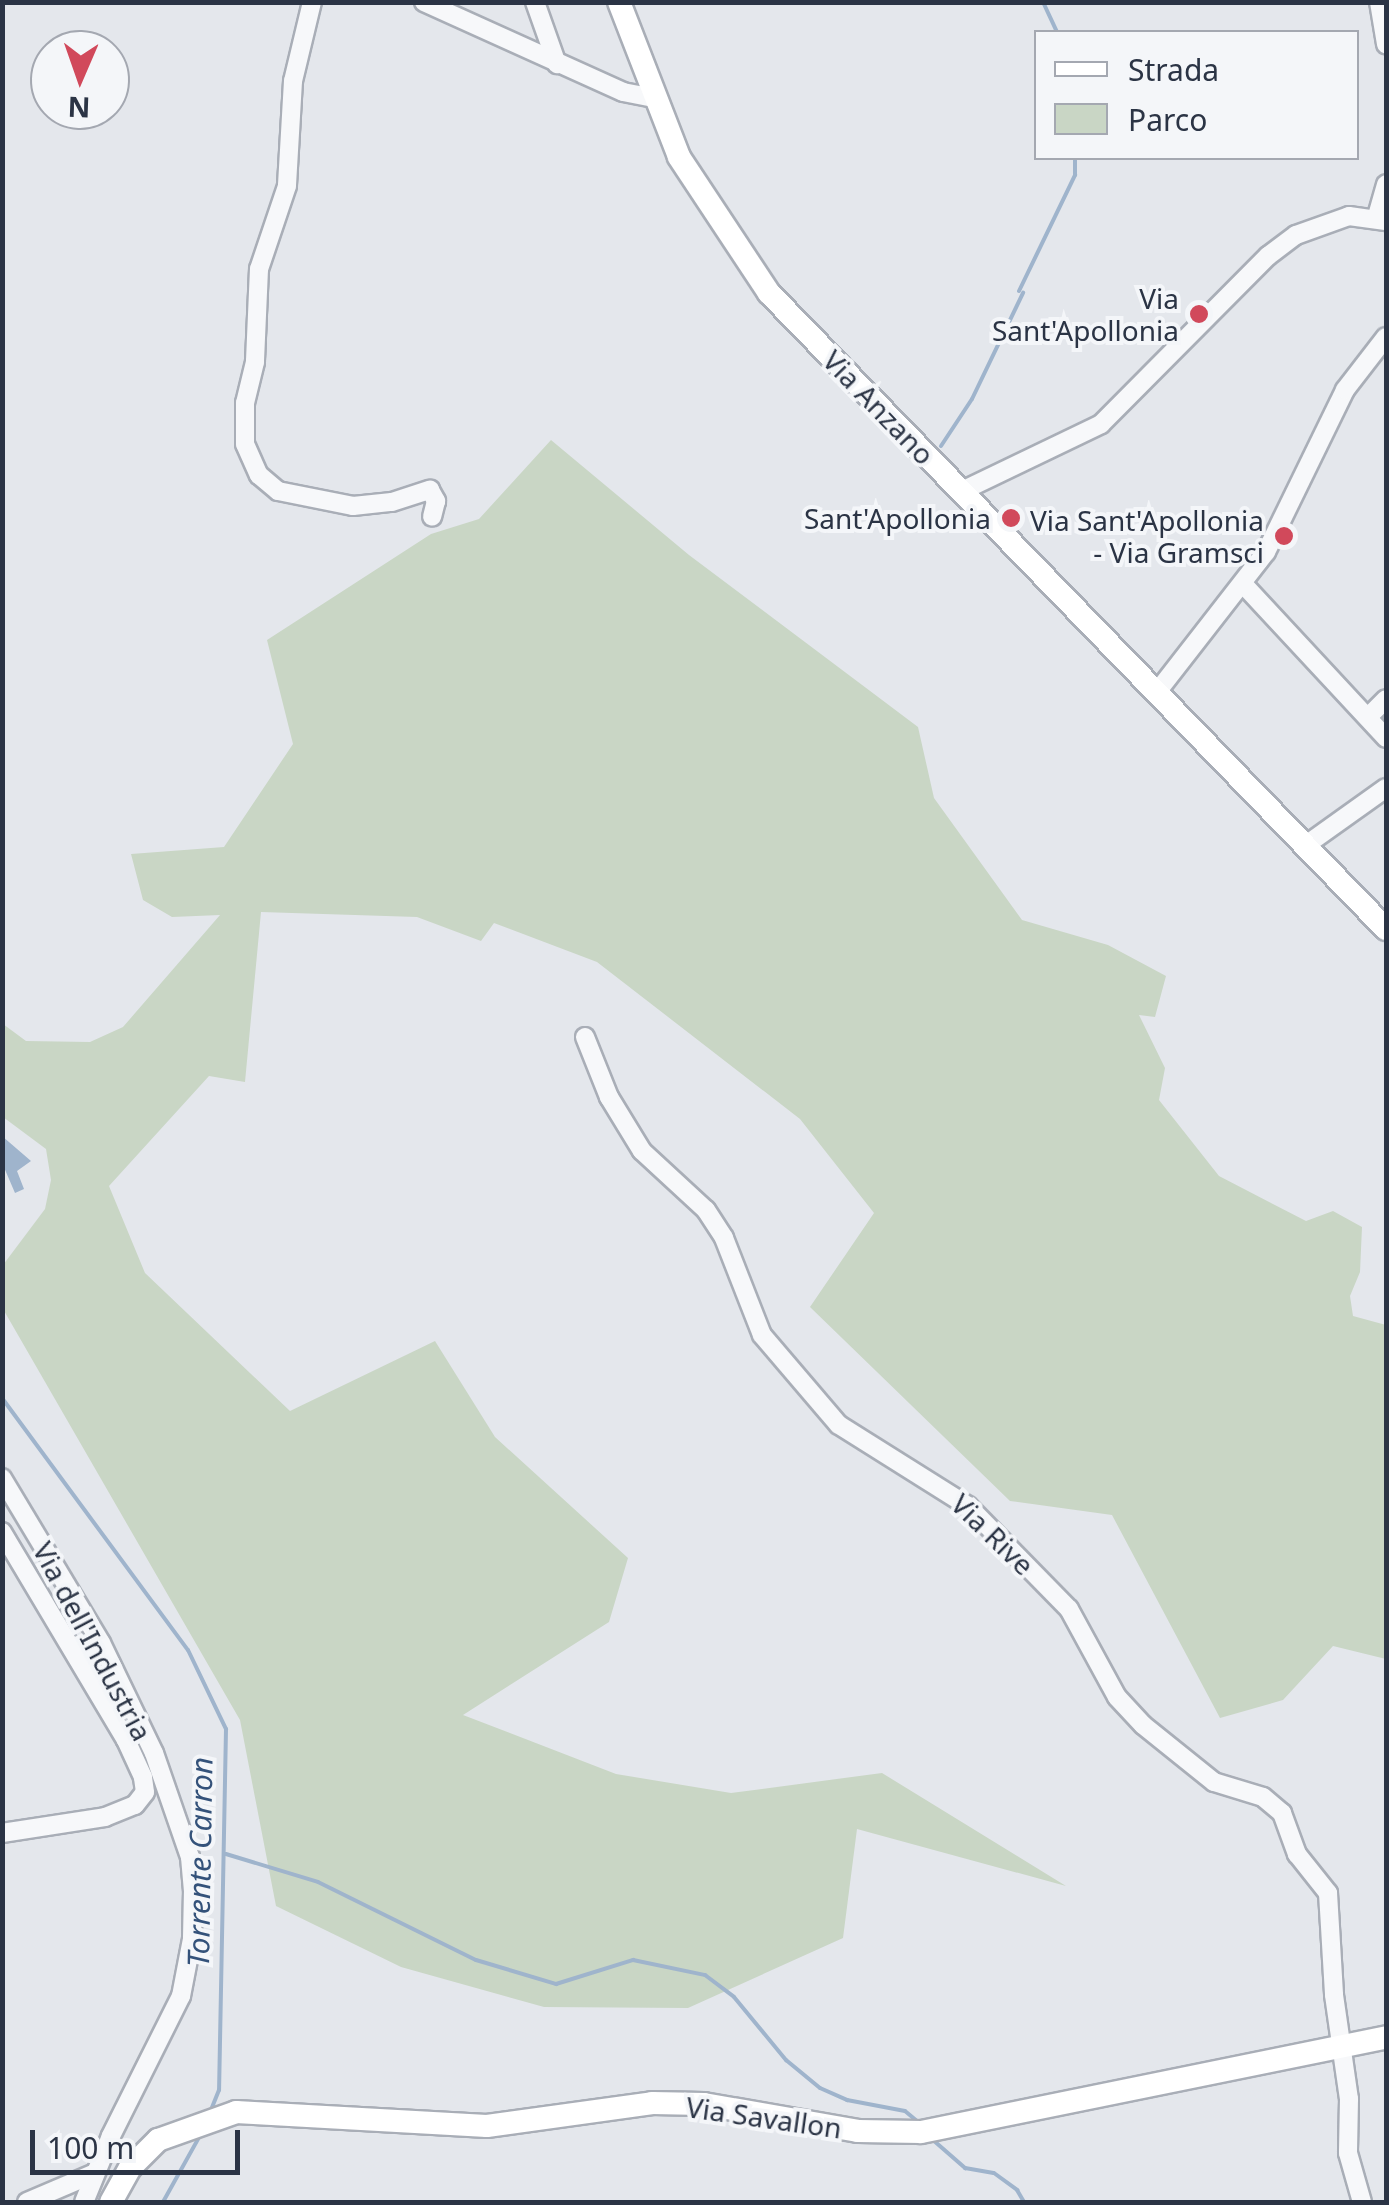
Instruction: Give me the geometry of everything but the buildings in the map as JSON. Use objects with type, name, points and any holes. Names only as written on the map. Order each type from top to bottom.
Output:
[{"type":"main road","name":"Via Anzano","points":[[618,2],[653,98],[696,188],[769,293],[1386,929]]},
{"type":"main road","name":"Via Savallon","points":[[111,2202],[130,2168],[158,2140],[236,2112],[486,2126],[652,2103],[704,2104],[858,2131],[929,2131],[1386,2038]]},
{"type":"street","points":[[312,2],[293,81],[287,186],[259,269],[255,362],[244,402],[246,444],[259,475],[278,491],[353,506],[392,502],[430,490],[436,501],[432,517]]},
{"type":"street","points":[[424,2],[623,92],[653,98]]},
{"type":"street","points":[[535,2],[558,64]]},
{"type":"street","points":[[1379,2],[1386,44]]},
{"type":"street","points":[[962,491],[1101,424],[1283,244],[1330,222],[1382,218],[1386,184]]},
{"type":"street","points":[[1157,692],[1244,584],[1279,529],[1344,390],[1386,337]]},
{"type":"street","points":[[1244,584],[1386,738]]},
{"type":"street","points":[[1368,717],[1386,699]]},
{"type":"street","points":[[1306,845],[1386,788]]},
{"type":"street","name":"Via Rive","points":[[585,1037],[609,1097],[642,1151],[706,1210],[724,1238],[762,1336],[839,1425],[941,1485],[968,1506],[1069,1609],[1110,1686],[1143,1725],[1214,1782],[1263,1797],[1282,1813],[1297,1854],[1328,1893],[1334,1995],[1343,2046],[1348,2153],[1362,2202]]},
{"type":"street","name":"Via dell'Industria","points":[[2,1478],[101,1643],[144,1731],[190,1858],[192,1939],[181,1996],[84,2202]]},
{"type":"street","points":[[2,1532],[126,1740],[144,1776],[145,1792],[135,1805],[104,1817],[2,1833]]},
{"type":"street","points":[[126,1740],[144,1731]]},
{"type":"street","points":[[27,2202],[95,2173]]},
{"type":"green space","points":[[551,440],[689,555],[918,727],[934,798],[1022,920],[1108,945],[1166,976],[1155,1017],[1139,1015],[1165,1068],[1159,1100],[1219,1176],[1306,1221],[1333,1211],[1362,1227],[1360,1272],[1350,1296],[1353,1316],[1386,1325],[1386,1659],[1333,1646],[1283,1700],[1220,1718],[1112,1515],[1010,1501],[810,1307],[874,1213],[800,1119],[597,962],[494,923],[481,941],[417,917],[261,912],[245,1082],[209,1076],[109,1186],[145,1273],[290,1411],[435,1341],[495,1437],[628,1558],[609,1622],[463,1715],[616,1774],[731,1793],[882,1773],[1066,1886],[857,1829],[843,1938],[688,2008],[544,2007],[401,1967],[276,1906],[240,1720],[3,1309],[3,1265],[45,1209],[51,1180],[46,1149],[3,1117],[3,1024],[26,1041],[90,1042],[123,1027],[220,915],[172,917],[143,900],[131,854],[224,847],[293,744],[267,640],[431,534],[479,519]]},
{"type":"water","points":[[2,1136],[31,1161],[17,1171],[24,1189],[15,1193],[3,1165]]},
{"type":"waterway","points":[[1043,2],[1056,30]]},
{"type":"waterway","points":[[1019,291],[1075,175],[1075,160]]},
{"type":"waterway","points":[[941,446],[972,399],[1023,293]]},
{"type":"waterway","name":"Torrente Carron","points":[[2,1398],[188,1650],[226,1729],[219,2090],[211,2110]]},
{"type":"waterway","points":[[226,1854],[318,1882],[476,1960],[556,1984],[633,1960],[705,1975],[734,1997],[786,2060],[820,2088],[847,2100],[905,2111],[917,2121]]},
{"type":"waterway","name":"Torrente Carron","points":[[163,2202],[202,2132]]},
{"type":"waterway","points":[[933,2140],[965,2168],[994,2173],[1017,2190],[1024,2202]]},
{"type":"place","name":"Via Sant'Apollonia","points":[[1199,314]]},
{"type":"place","name":"Sant'Apollonia","points":[[1011,518]]},
{"type":"place","name":"Via Sant'Apollonia - Via Gramsci","points":[[1284,536]]}]
